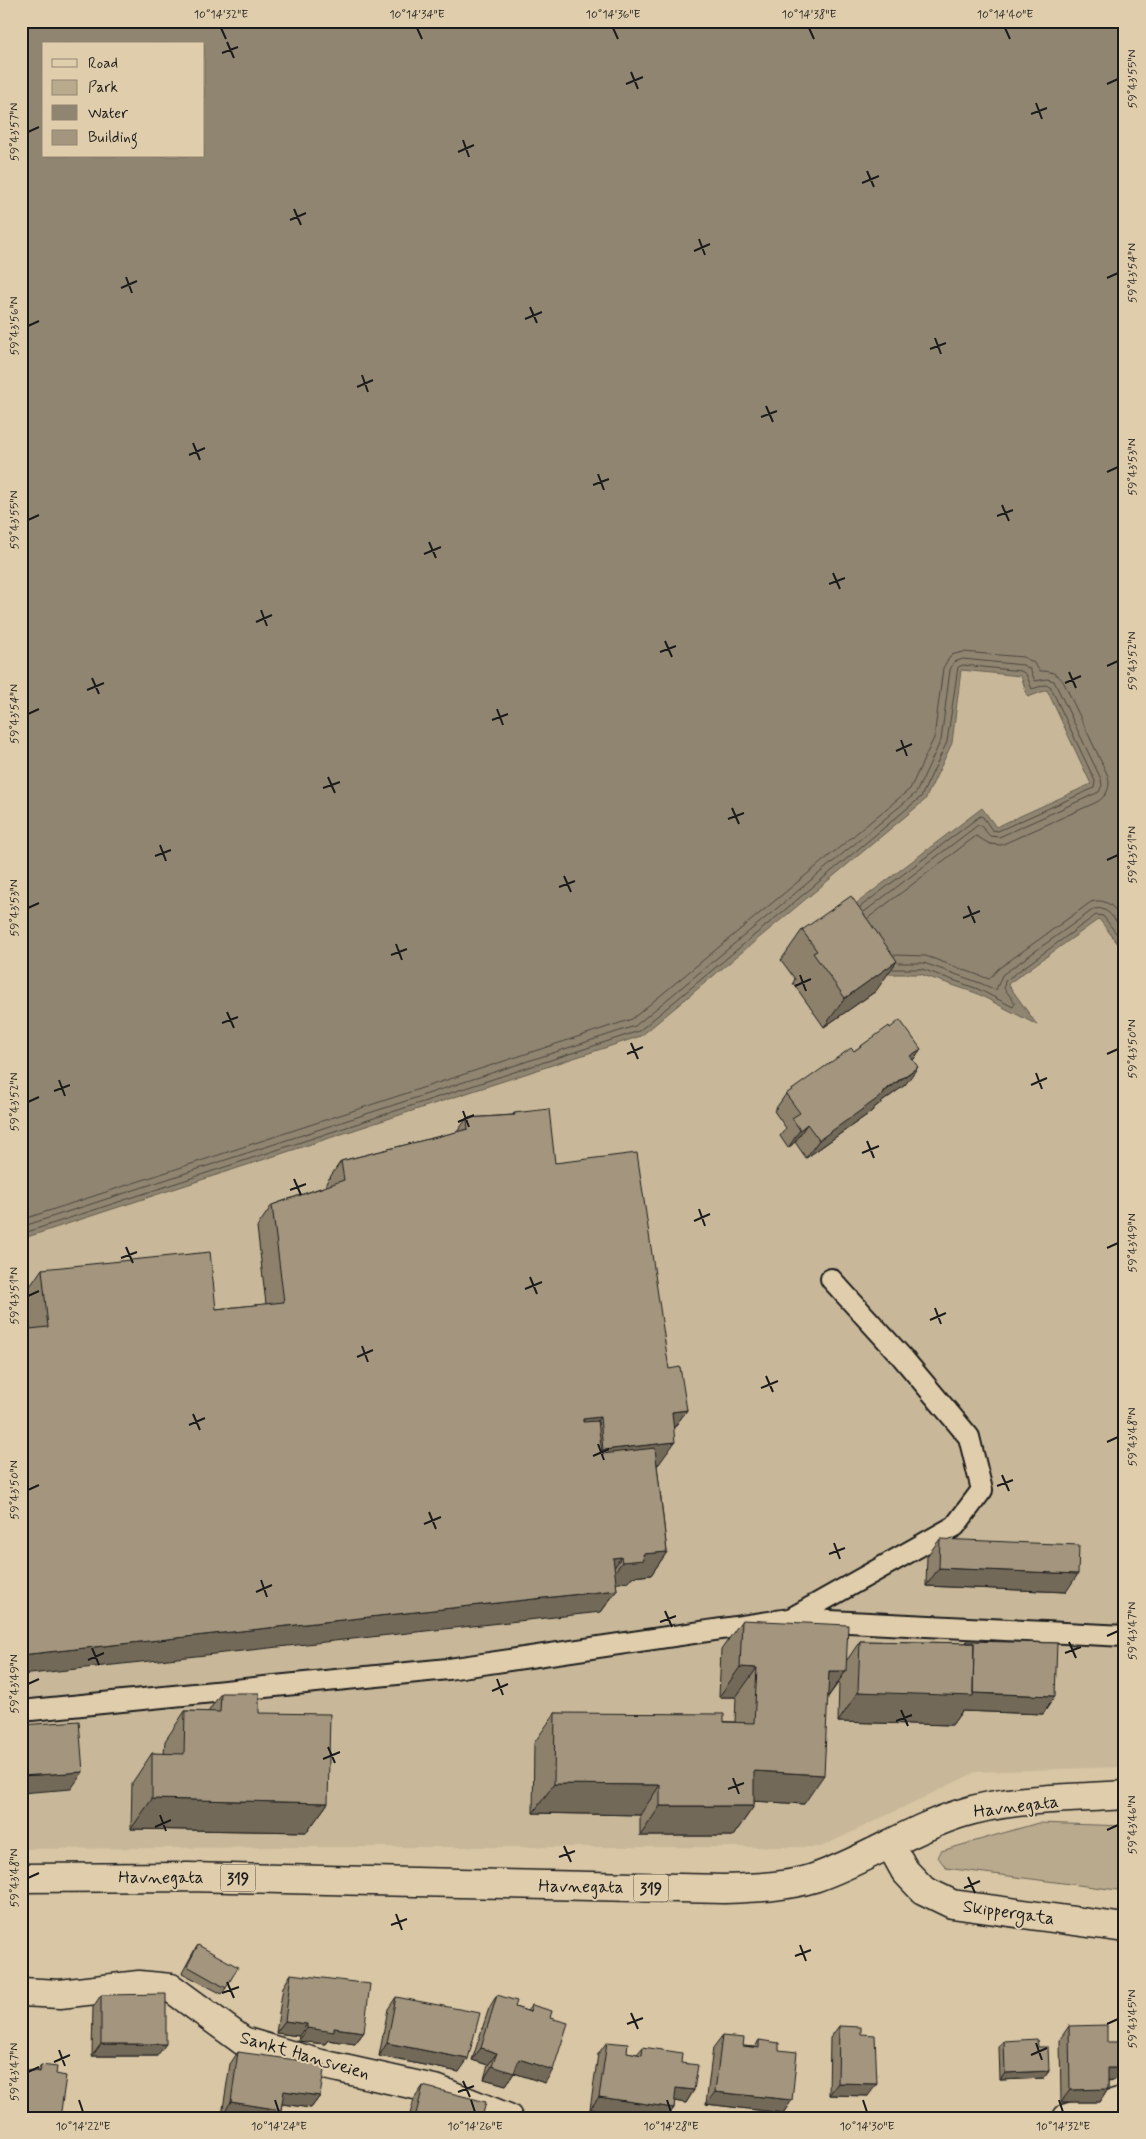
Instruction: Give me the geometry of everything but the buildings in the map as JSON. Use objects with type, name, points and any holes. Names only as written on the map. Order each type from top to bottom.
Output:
[{"type":"main road","name":"Havnegata","points":[[21,1878],[188,1877],[724,1889],[760,1888],[813,1878],[953,1816],[992,1805],[1125,1795]]},
{"type":"main road","name":"Skippergata","points":[[890,1844],[905,1871],[923,1890],[952,1904],[1125,1928]]},
{"type":"main road","name":"Sankt Hansveien","points":[[21,1992],[60,1994],[139,1984],[171,1988],[243,2040],[321,2064],[438,2090],[508,2118]]},
{"type":"main road","points":[[1067,2118],[1125,2100]]},
{"type":"lane","points":[[790,1619],[955,1526],[982,1490],[969,1437],[902,1357],[831,1279]]},
{"type":"lane","points":[[21,1711],[448,1669],[790,1619],[1125,1636]]},
{"type":"shaded area","points":[[961,670],[1021,676],[1047,690],[1091,784],[996,827],[982,808],[866,974],[920,974],[976,993],[1036,1025],[1008,985],[1099,919],[1125,953],[1125,1767],[976,1772],[821,1847],[21,1849],[21,1239],[641,1036],[952,743]]},
{"type":"green space","points":[[1038,1823],[1125,1826],[1125,1891],[946,1868],[938,1857],[941,1851]]},
{"type":"water","points":[[21,21],[1125,21],[1125,953],[1099,919],[1008,984],[1037,1025],[976,993],[920,974],[866,974],[832,922],[982,808],[996,827],[1091,784],[1047,690],[1028,697],[1021,676],[961,670],[952,743],[925,800],[641,1036],[21,1239]]}]
